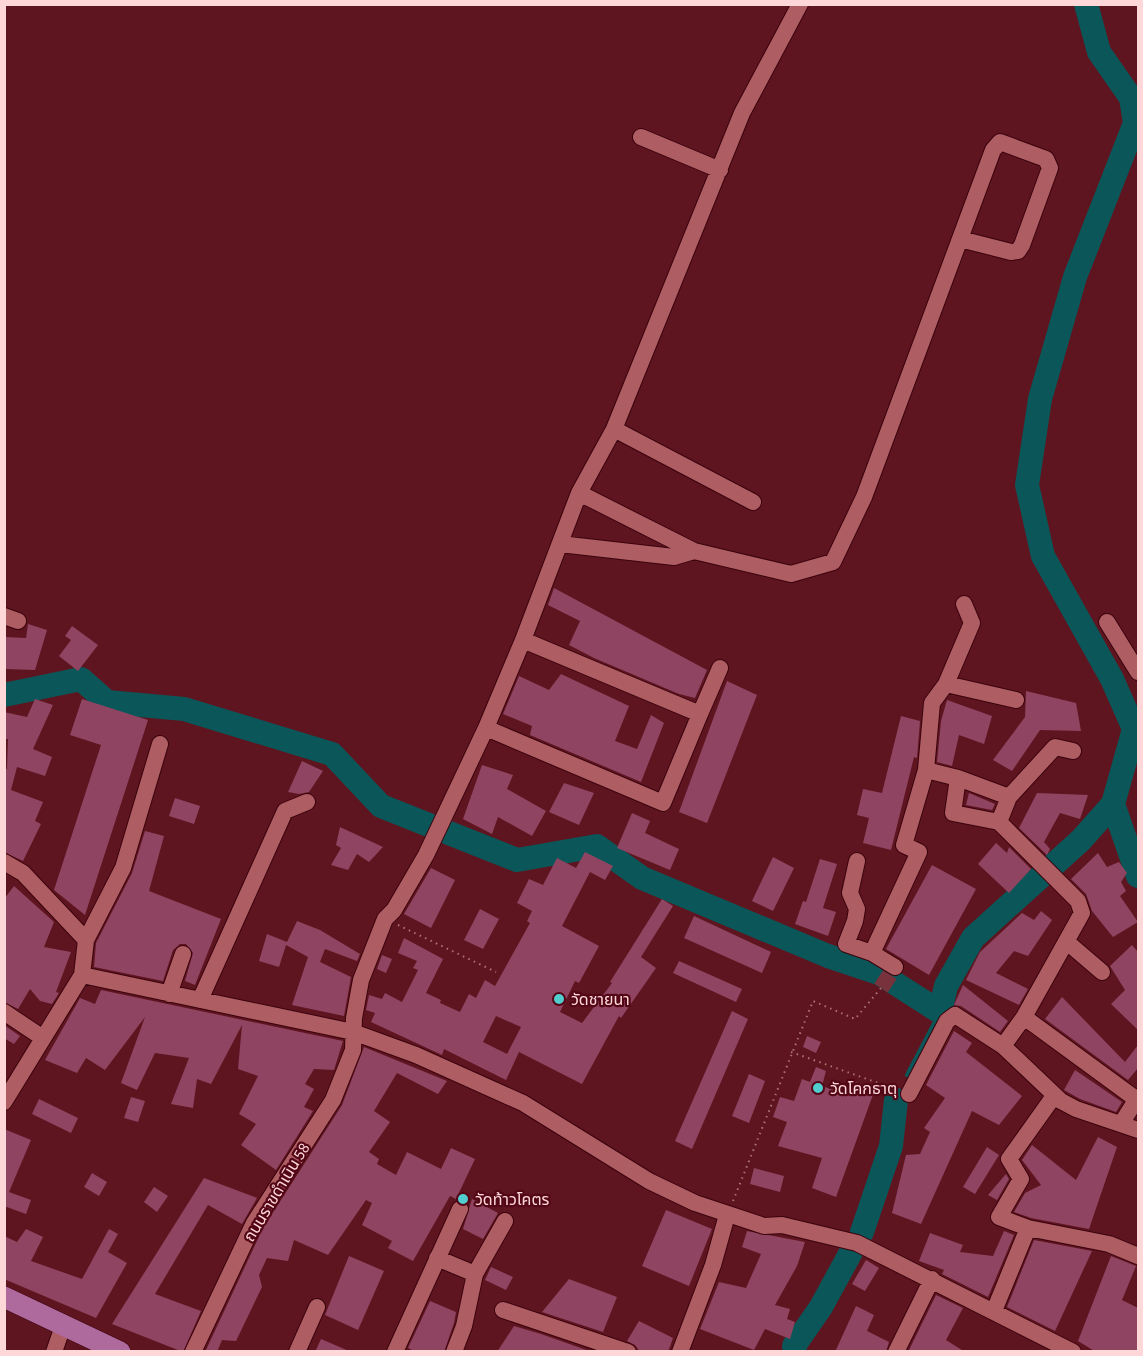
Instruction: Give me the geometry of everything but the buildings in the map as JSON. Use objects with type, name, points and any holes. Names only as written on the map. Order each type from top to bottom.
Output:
[{"type":"main road","points":[[4,1297],[120,1352]]},
{"type":"street","name":"ถนนราขดำเนิน 58","points":[[193,1352],[254,1223],[333,1100],[353,1050],[353,1032],[361,980],[385,919],[394,910],[426,855],[486,728],[523,640],[579,493],[614,429],[742,113],[800,4]]},
{"type":"street","points":[[642,137],[720,170]]},
{"type":"street","points":[[579,493],[694,551],[791,574],[833,562],[864,497],[960,239],[996,145],[1000,142],[1046,159],[1050,168],[1018,251],[1011,252],[960,239]]},
{"type":"street","points":[[614,429],[753,502]]},
{"type":"street","points":[[560,544],[674,557],[694,551]]},
{"type":"street","points":[[872,953],[919,852],[904,845],[926,770],[932,703],[946,684],[972,623],[964,604]]},
{"type":"street","points":[[1107,622],[1138,672]]},
{"type":"street","points":[[523,640],[700,714]]},
{"type":"street","points":[[486,728],[663,803],[720,668]]},
{"type":"street","points":[[946,684],[1016,700]]},
{"type":"street","points":[[4,1101],[82,975],[86,940],[123,868],[160,744]]},
{"type":"street","points":[[999,822],[1009,797],[1055,747],[1073,751]]},
{"type":"street","points":[[926,770],[958,778],[1009,797]]},
{"type":"street","points":[[958,778],[953,813],[999,822],[1081,906],[1083,913],[1024,1017],[1003,1046]]},
{"type":"street","points":[[200,1000],[285,811],[307,802]]},
{"type":"street","points":[[857,861],[850,893],[857,909],[846,944],[872,953],[895,967]]},
{"type":"street","points":[[4,862],[23,873],[86,940]]},
{"type":"street","points":[[1067,942],[1102,972]]},
{"type":"street","points":[[169,994],[183,954]]},
{"type":"street","points":[[82,975],[353,1032],[416,1055],[523,1102],[649,1181],[728,1215],[764,1226],[793,1227],[858,1243],[1073,1352]]},
{"type":"street","points":[[4,1012],[44,1038]]},
{"type":"street","points":[[909,1094],[947,1021],[955,1015],[1003,1046],[1054,1096],[1076,1109],[1138,1130]]},
{"type":"street","points":[[1024,1017],[1137,1098],[1121,1124]]},
{"type":"street","points":[[1054,1096],[1009,1159],[1021,1179],[999,1217],[1028,1228],[1109,1244],[1138,1256]]},
{"type":"street","points":[[395,1352],[460,1209]]},
{"type":"street","points":[[680,1352],[728,1215]]},
{"type":"street","points":[[454,1352],[464,1326],[475,1274],[505,1221]]},
{"type":"street","points":[[994,1311],[1028,1228]]},
{"type":"street","points":[[437,1258],[475,1274]]},
{"type":"street","points":[[896,1352],[932,1280]]},
{"type":"street","points":[[297,1352],[317,1306]]},
{"type":"street","points":[[503,1310],[627,1352]]},
{"type":"street","points":[[54,1352],[63,1326]]},
{"type":"path","points":[[385,919],[496,972]]},
{"type":"path","points":[[728,1215],[813,1001],[855,1019],[881,988]]},
{"type":"path","points":[[791,1052],[909,1094]]},
{"type":"waterway","points":[[4,695],[81,679],[107,702],[184,709],[332,754],[381,806],[517,860],[597,846],[642,878],[828,956],[879,973],[940,1012],[946,986],[973,938],[1081,840],[1113,804],[1134,729],[1112,679],[1043,556],[1027,485],[1040,399],[1075,277],[1135,123],[1131,98],[1099,52],[1086,4]]},
{"type":"waterway","points":[[1113,804],[1138,876]]},
{"type":"waterway","points":[[907,1075],[940,1012]]},
{"type":"waterway","points":[[862,1232],[891,1146],[896,1100]]},
{"type":"waterway","points":[[795,1352],[794,1346],[821,1307],[851,1252]]},
{"type":"tunnel","points":[[881,988],[895,967]]},
{"type":"place","name":"วัดชายนา","points":[[559,999]]},
{"type":"place","name":"วัดโคกธาตุ","points":[[818,1088]]},
{"type":"place","name":"วัดท้าวโคตร","points":[[463,1199]]}]
